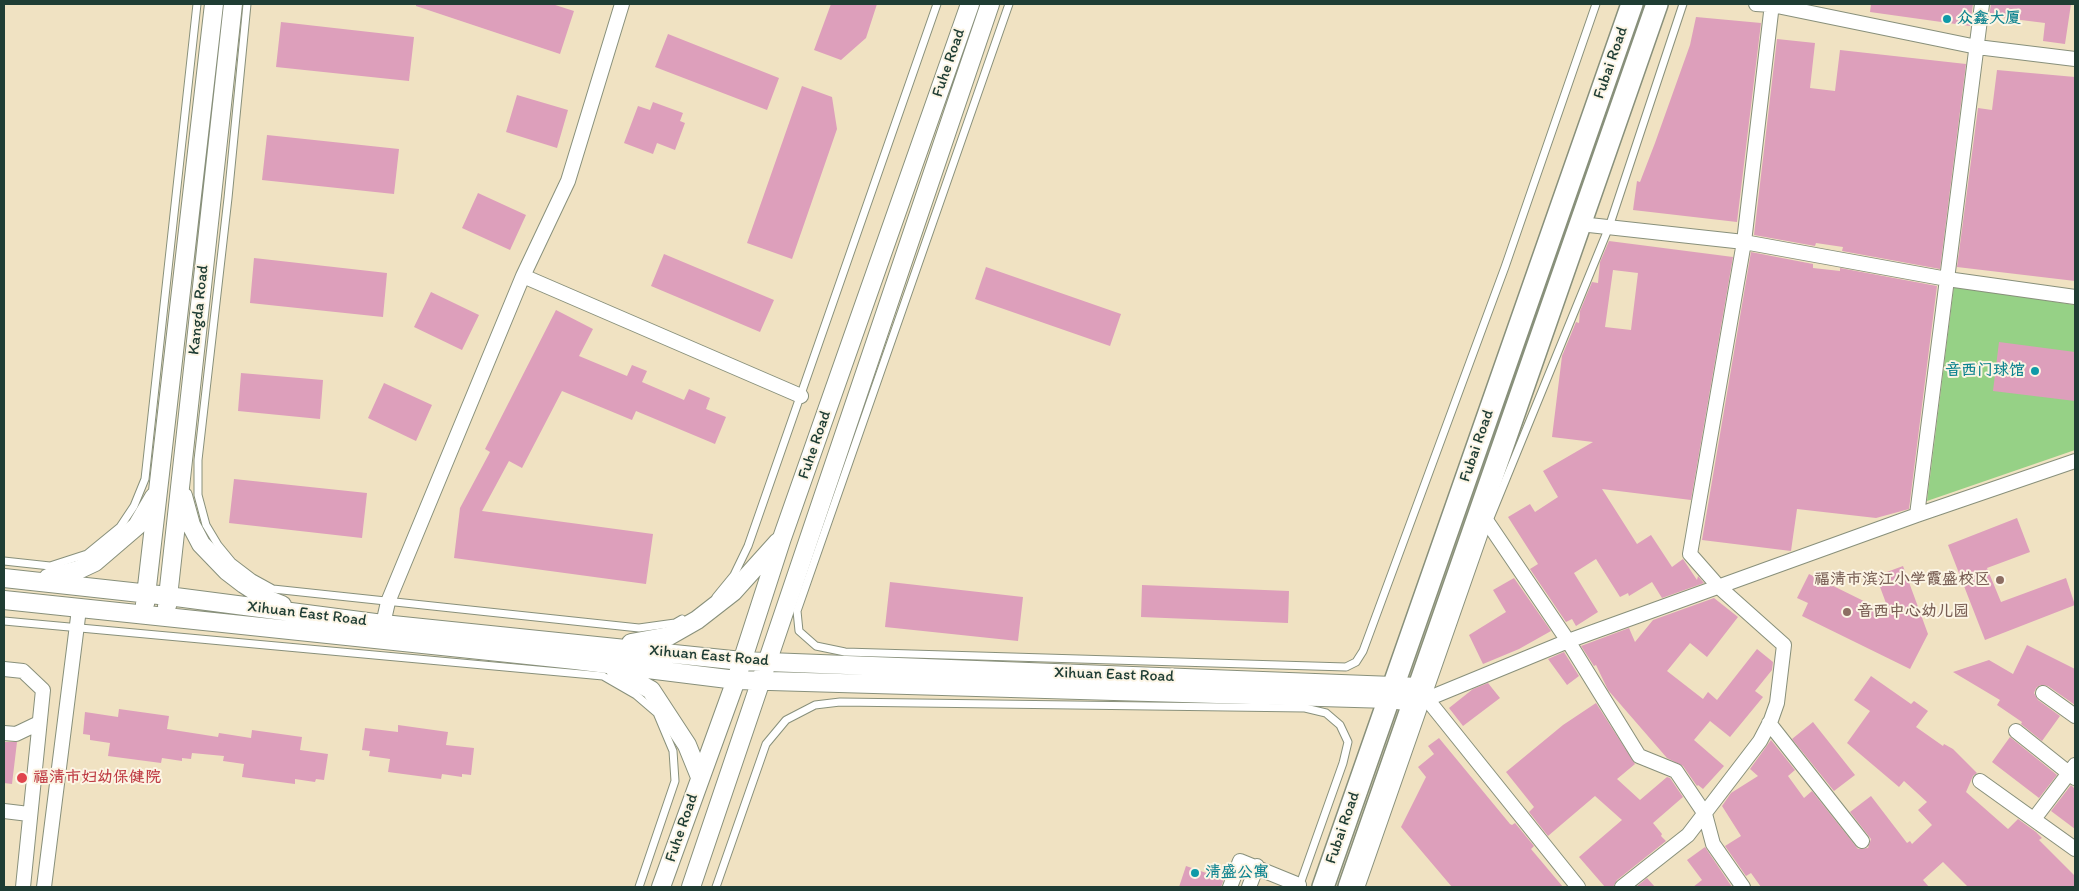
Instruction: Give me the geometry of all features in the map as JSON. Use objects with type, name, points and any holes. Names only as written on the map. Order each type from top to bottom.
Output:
[{"type":"main road","name":"Fubai Road","points":[[1322,887],[1632,4]]},
{"type":"main road","name":"Fubai Road","points":[[1349,887],[1419,696],[1657,4]]},
{"type":"street","name":"Kangda Road","points":[[144,614],[214,4]]},
{"type":"street","name":"Kangda Road","points":[[166,617],[233,4]]},
{"type":"street","points":[[383,624],[388,602],[523,276],[568,181],[622,4]]},
{"type":"street","name":"Fuhe Road","points":[[661,887],[736,680],[782,538],[970,4]]},
{"type":"street","name":"Fuhe Road","points":[[690,887],[762,681],[990,4]]},
{"type":"street","points":[[1756,4],[1772,4],[1976,47],[2075,59]]},
{"type":"street","points":[[1622,887],[1688,836],[1760,741],[1777,703],[1784,645],[1718,587],[1690,554],[1744,242],[1772,4]]},
{"type":"street","points":[[1917,515],[1982,4]]},
{"type":"street","points":[[1580,224],[1744,242],[1947,279],[2075,298]]},
{"type":"street","points":[[523,276],[801,396]]},
{"type":"street","points":[[1578,887],[1419,696],[1917,515],[2075,460]]},
{"type":"street","points":[[180,484],[191,525],[201,544],[227,571],[244,584],[267,599],[304,613]]},
{"type":"street","points":[[31,580],[60,576],[95,562],[137,526],[159,487]]},
{"type":"street","points":[[1488,523],[1568,641],[1640,756],[1676,771],[1705,814],[1713,844],[1743,887]]},
{"type":"street","points":[[609,646],[669,636],[697,620],[733,592],[782,538]]},
{"type":"street","name":"Xihuan East Road","points":[[4,578],[168,596],[383,624],[742,661],[1391,692],[1419,696]]},
{"type":"street","name":"Xihuan East Road","points":[[4,600],[575,660],[736,680],[1391,692]]},
{"type":"street","points":[[44,887],[78,609]]},
{"type":"street","points":[[575,660],[620,672],[651,690],[687,745],[700,777]]},
{"type":"street","points":[[4,668],[23,671],[43,690],[22,887]]},
{"type":"street","points":[[2043,693],[2075,716]]},
{"type":"street","points":[[4,733],[16,734],[39,723]]},
{"type":"street","points":[[1769,723],[1862,841]]},
{"type":"street","points":[[2016,731],[2073,772],[2034,819]]},
{"type":"street","points":[[1980,781],[2075,849]]},
{"type":"street","points":[[4,810],[29,814]]},
{"type":"street","points":[[1230,887],[1240,861],[1257,866],[1299,886]]},
{"type":"street","points":[[1249,887],[1257,866]]},
{"type":"lane","points":[[4,561],[50,566],[87,554],[120,527],[134,506],[145,479],[197,4]]},
{"type":"lane","points":[[247,4],[228,198],[198,460],[198,495],[206,526],[232,562],[252,578],[273,589],[639,628],[675,623],[716,596],[734,574],[748,546],[937,4]]},
{"type":"lane","points":[[1009,4],[797,611],[799,631],[816,646],[845,652],[1346,667],[1356,662],[1363,651],[1501,277],[1596,4]]},
{"type":"lane","points":[[1361,887],[1419,696],[1609,227],[1683,4]]},
{"type":"lane","points":[[4,621],[603,676],[636,695],[657,713],[673,751],[675,781],[639,887]]},
{"type":"lane","points":[[716,887],[766,744],[786,720],[815,706],[840,702],[1304,708],[1326,713],[1340,725],[1348,742],[1343,763],[1299,886]]},
{"type":"green space","points":[[1954,286],[2075,305],[2075,450],[1927,501]]},
{"type":"building","points":[[416,4],[552,4],[574,11],[560,54],[416,6]]},
{"type":"building","points":[[831,4],[877,4],[866,38],[841,60],[814,50]]},
{"type":"building","name":"众鑫大厦","points":[[1871,4],[1973,4],[1970,26],[1870,12]]},
{"type":"building","points":[[1991,4],[2071,4],[2065,44],[2043,41],[2045,23],[1989,16]]},
{"type":"building","points":[[1696,17],[1761,23],[1737,222],[1633,210],[1637,181],[1640,182],[1655,143],[1690,45]]},
{"type":"building","points":[[281,22],[414,37],[409,81],[276,67]]},
{"type":"building","points":[[668,34],[779,78],[767,110],[655,67]]},
{"type":"building","points":[[1777,39],[1815,43],[1810,88],[1835,91],[1840,50],[1966,64],[1940,269],[1842,251],[1843,247],[1816,243],[1815,246],[1754,235]]},
{"type":"building","points":[[1997,70],[2075,77],[2075,281],[1957,267],[1978,108],[1992,110]]},
{"type":"building","points":[[802,86],[832,97],[837,129],[792,259],[747,243]]},
{"type":"building","points":[[517,95],[568,110],[557,148],[506,132]]},
{"type":"building","points":[[653,102],[683,113],[680,121],[685,123],[675,150],[657,143],[653,154],[624,143],[638,106],[650,110]]},
{"type":"building","points":[[267,135],[399,149],[394,194],[262,180]]},
{"type":"building","points":[[478,193],[526,215],[510,250],[462,228]]},
{"type":"building","points":[[1609,241],[1733,257],[1691,500],[1602,489],[1637,544],[1651,535],[1672,567],[1683,559],[1697,580],[1698,576],[1704,583],[1662,598],[1652,582],[1629,596],[1628,593],[1620,597],[1596,559],[1574,573],[1598,612],[1576,626],[1572,619],[1566,622],[1530,569],[1538,564],[1508,517],[1530,504],[1535,512],[1558,497],[1543,471],[1593,442],[1552,437],[1562,356],[1576,322],[1579,323],[1580,311],[1592,282],[1598,283],[1600,262]],"holes":[[[1613,270],[1638,273],[1631,330],[1605,327]]]},
{"type":"building","points":[[1751,252],[1813,264],[1813,268],[1840,271],[1840,268],[1937,286],[1909,509],[1876,518],[1797,509],[1791,551],[1702,540]]},
{"type":"building","points":[[664,254],[774,300],[760,332],[651,286]]},
{"type":"building","points":[[254,258],[387,273],[383,317],[250,303]]},
{"type":"building","points":[[986,267],[1121,314],[1110,346],[975,299]]},
{"type":"building","points":[[431,292],[479,315],[462,350],[414,327]]},
{"type":"building","points":[[556,310],[593,329],[579,356],[627,376],[632,365],[647,371],[642,382],[684,400],[689,389],[710,398],[706,409],[726,417],[715,444],[636,411],[632,420],[562,391],[522,468],[509,461],[482,511],[653,534],[646,584],[454,558],[460,508],[490,452],[485,449]]},
{"type":"building","name":"音西门球馆","points":[[1999,342],[2075,352],[2075,401],[1993,391]]},
{"type":"building","points":[[241,373],[323,380],[320,419],[238,411]]},
{"type":"building","points":[[384,383],[432,405],[416,441],[368,418]]},
{"type":"building","points":[[234,479],[367,493],[362,538],[229,523]]},
{"type":"building","points":[[2017,518],[2030,552],[1987,568],[2001,602],[2066,578],[2075,605],[1985,640],[1948,545]]},
{"type":"building","points":[[1903,566],[1928,634],[1910,669],[1802,616],[1808,603],[1797,598],[1809,574],[1890,614],[1876,576]]},
{"type":"building","points":[[1514,578],[1551,631],[1519,649],[1483,664],[1469,635],[1506,612],[1493,590]]},
{"type":"building","points":[[890,582],[1023,597],[1018,641],[885,627]]},
{"type":"building","points":[[1142,585],[1289,591],[1288,623],[1141,617]]},
{"type":"building","points":[[1714,598],[1738,617],[1707,657],[1690,643],[1667,671],[1703,699],[1708,692],[1717,700],[1757,649],[1773,662],[1772,670],[1755,691],[1763,697],[1730,737],[1710,721],[1694,740],[1724,766],[1703,789],[1697,786],[1683,766],[1667,758],[1608,690],[1596,665],[1594,666],[1581,646],[1629,628],[1635,642],[1653,620]]},
{"type":"building","points":[[2027,645],[2075,669],[2075,705],[2048,686],[2040,685],[2036,688],[2034,693],[2038,700],[2060,716],[2042,741],[2021,724],[2022,722],[1997,705],[2000,700],[1953,672],[1989,660],[2013,674]]},
{"type":"building","points":[[1564,652],[1579,676],[1567,685],[1548,659]]},
{"type":"building","points":[[1871,676],[1911,704],[1914,701],[1928,711],[1916,727],[1943,746],[1944,744],[1953,749],[1977,773],[1973,776],[1966,792],[2008,829],[2018,819],[2036,832],[2042,838],[2039,840],[2075,876],[2075,887],[1968,887],[1943,862],[1923,880],[1929,887],[1761,887],[1751,873],[1746,876],[1725,846],[1741,836],[1722,806],[1731,793],[1758,776],[1750,769],[1771,740],[1795,770],[1788,776],[1804,798],[1812,791],[1858,849],[1868,848],[1871,839],[1850,812],[1871,796],[1907,843],[1910,841],[1912,844],[1932,825],[1918,810],[1927,802],[1904,781],[1899,787],[1847,743],[1870,711],[1854,700]]},
{"type":"building","points":[[1488,683],[1500,698],[1463,726],[1449,708],[1473,689]]},
{"type":"building","points":[[1596,703],[1635,764],[1617,779],[1640,800],[1667,777],[1670,778],[1683,797],[1653,823],[1666,841],[1617,880],[1613,887],[1605,887],[1579,857],[1622,820],[1595,796],[1548,836],[1529,812],[1534,807],[1506,772],[1563,725]]},
{"type":"building","points":[[119,709],[169,716],[167,729],[218,737],[219,733],[251,738],[252,730],[302,737],[300,750],[328,754],[324,780],[316,779],[315,782],[295,779],[295,784],[242,777],[244,764],[223,761],[224,756],[192,753],[191,759],[182,758],[182,761],[162,758],[161,763],[108,756],[110,743],[90,740],[90,735],[83,734],[85,712],[118,717]]},
{"type":"building","points":[[1813,722],[1855,775],[1834,791],[1792,739]]},
{"type":"building","points":[[398,725],[448,732],[446,745],[474,748],[471,775],[462,774],[462,777],[442,774],[441,779],[388,772],[390,759],[369,756],[370,751],[362,750],[365,728],[398,732]]},
{"type":"building","points":[[2010,737],[2057,775],[2039,798],[1992,762]]},
{"type":"building","points":[[1439,738],[1510,824],[1515,823],[1534,846],[1531,849],[1563,887],[1452,887],[1401,827],[1426,777],[1418,767],[1434,754],[1428,746]]},
{"type":"building","points":[[4,742],[17,742],[12,784],[4,783]]},
{"type":"building","points":[[2071,785],[2075,789],[2075,829],[2051,811]]},
{"type":"building","points":[[1705,847],[1732,887],[1693,887],[1702,880],[1687,860]]},
{"type":"building","name":"清盛公寓","points":[[1186,866],[1224,879],[1221,887],[1179,887]]},
{"type":"building","points":[[1647,878],[1655,887],[1636,887]]},
{"type":"place","name":"众鑫大厦","points":[[1947,19]]},
{"type":"place","name":"音西门球馆","points":[[2035,371]]},
{"type":"place","name":"福清市滨江小学霞盛校区","points":[[2000,580]]},
{"type":"place","name":"音西中心幼儿园","points":[[1847,612]]},
{"type":"place","name":"福清市妇幼保健院","points":[[22,778]]},
{"type":"place","name":"清盛公寓","points":[[1195,873]]}]
